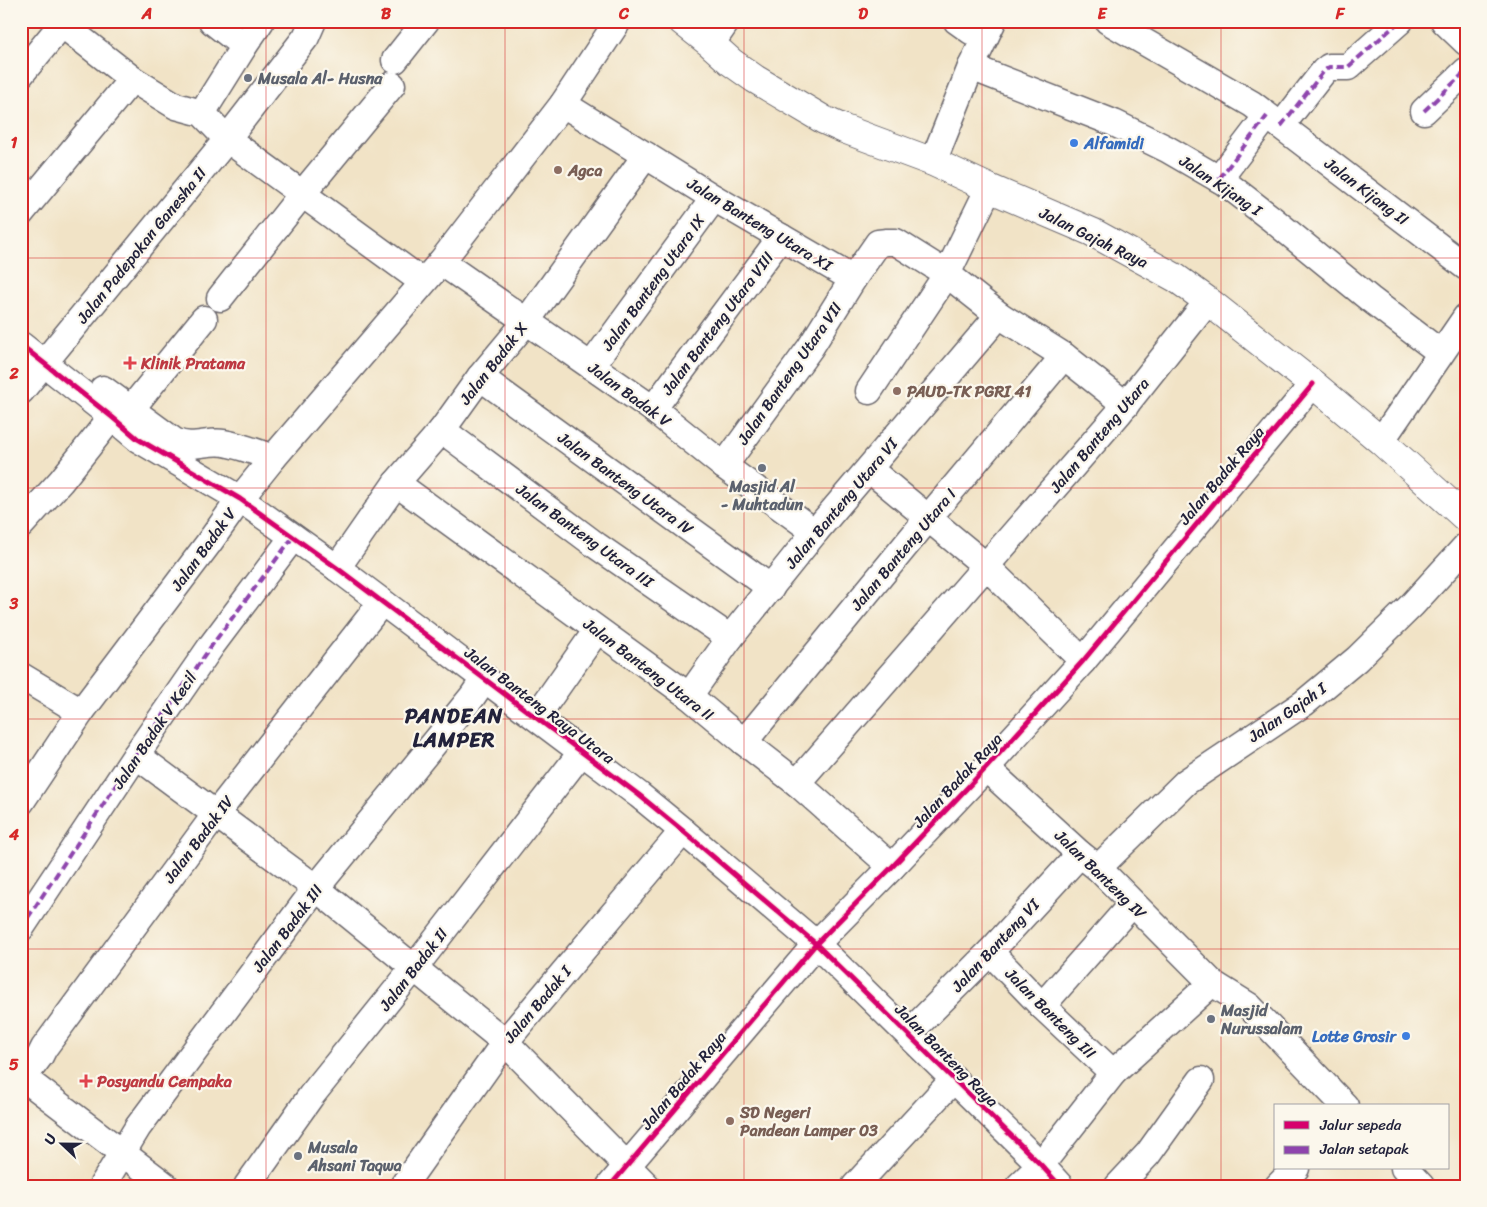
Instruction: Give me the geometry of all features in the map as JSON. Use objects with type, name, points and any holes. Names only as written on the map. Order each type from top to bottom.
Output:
[{"type":"main road","name":"Jalan Gajah Raya","points":[[682,21],[754,79],[824,120],[844,130],[933,162],[1092,232],[1176,278],[1313,384],[1381,441],[1466,518]]},
{"type":"street","points":[[212,21],[244,46]]},
{"type":"street","points":[[202,113],[261,21]]},
{"type":"street","name":"Jalan Padepokan Ganesha II","points":[[21,391],[228,139],[306,37],[313,21]]},
{"type":"street","points":[[220,298],[303,193],[393,73],[426,21]]},
{"type":"street","name":"Jalan Badak V","points":[[21,802],[81,712],[240,499],[441,262],[563,104],[618,21]]},
{"type":"street","points":[[711,44],[727,21]]},
{"type":"street","points":[[957,21],[971,31],[989,29]]},
{"type":"street","name":"Jalan Kijang II","points":[[1108,21],[1252,104],[1466,267]]},
{"type":"street","points":[[1218,179],[1324,71],[1329,67],[1348,67],[1400,21]]},
{"type":"street","points":[[1444,21],[1466,42]]},
{"type":"street","points":[[21,74],[60,23],[132,78],[176,106],[202,113],[228,139],[423,282]]},
{"type":"street","points":[[933,162],[971,67],[989,29]]},
{"type":"street","name":"Jalan Kijang I","points":[[971,67],[1114,124],[1167,149],[1218,179],[1272,219],[1370,299],[1441,353]]},
{"type":"street","points":[[1424,111],[1466,71]]},
{"type":"street","points":[[21,213],[132,78]]},
{"type":"street","name":"Jalan Banteng Utara XI","points":[[563,104],[714,198],[853,279]]},
{"type":"street","name":"Jalan Badak X","points":[[337,568],[396,483],[442,430],[480,377],[526,322],[646,155]]},
{"type":"street","points":[[869,391],[947,274],[989,188]]},
{"type":"street","name":"Jalan Banteng Utara IX","points":[[591,366],[714,198]]},
{"type":"street","name":"Jalan Banteng Utara VIII","points":[[653,409],[781,237]]},
{"type":"street","points":[[853,279],[878,243],[896,242],[947,274],[999,315],[1064,356],[1126,405]]},
{"type":"street","name":"Jalan Badak V","points":[[441,262],[653,409],[724,466],[815,532]]},
{"type":"street","name":"Jalan Banteng Utara VII","points":[[724,466],[810,348],[853,279]]},
{"type":"street","name":"Jalan Banteng Utara","points":[[797,784],[1126,405],[1208,301]]},
{"type":"street","name":"Jalan Banteng Utara VI","points":[[689,696],[730,638],[815,532],[999,315]]},
{"type":"street","points":[[1381,441],[1466,317]]},
{"type":"street","points":[[21,525],[204,320]]},
{"type":"street","points":[[21,326],[49,358]]},
{"type":"street","points":[[21,345],[49,358],[122,410],[182,445],[192,446],[213,442],[224,443],[273,458]]},
{"type":"street","name":"Jalan Banteng Utara I","points":[[744,742],[1064,356]]},
{"type":"street","name":"Jalan Banteng Utara IV","points":[[480,377],[771,588]]},
{"type":"street","name":"Jalan Badak Raya","points":[[610,1186],[816,944],[986,768],[1083,661],[1313,384]]},
{"type":"street","points":[[122,410],[138,439],[240,499]]},
{"type":"street","name":"Jalan Banteng Utara III","points":[[442,430],[597,546],[730,638]]},
{"type":"street","points":[[870,469],[986,566],[1083,661]]},
{"type":"street","name":"Jalan Banteng Utara II","points":[[396,483],[689,696],[797,784],[892,867]]},
{"type":"street","name":"Jalan Banteng Raya Utara","points":[[240,499],[337,568],[639,795],[816,944]]},
{"type":"street","name":"Jalan Badak V Kecil","points":[[21,928],[212,645],[293,537]]},
{"type":"street","name":"Jalan Gajah I","points":[[1089,861],[1186,782],[1304,703],[1357,659],[1412,605],[1466,546]]},
{"type":"street","name":"Jalan Badak IV","points":[[22,1078],[216,814],[382,602]]},
{"type":"street","points":[[536,717],[597,630]]},
{"type":"street","points":[[21,676],[81,712]]},
{"type":"street","name":"Jalan Badak III","points":[[102,1186],[138,1127],[316,888],[472,697],[484,678]]},
{"type":"street","name":"Jalan Badak II","points":[[247,1186],[311,1096],[414,968],[581,753]]},
{"type":"street","points":[[136,755],[316,888],[505,1042],[647,1186]]},
{"type":"street","name":"Jalan Banteng IV","points":[[986,768],[1089,861],[1212,983],[1248,1006],[1343,1104]]},
{"type":"street","name":"Jalan Badak I","points":[[403,1186],[505,1042],[683,831]]},
{"type":"street","name":"Jalan Banteng VI","points":[[908,1034],[990,952],[1089,861]]},
{"type":"street","points":[[1042,1006],[1132,904]]},
{"type":"street","name":"Jalan Banteng Raya","points":[[816,944],[1041,1165],[1060,1186]]},
{"type":"street","name":"Jalan Banteng III","points":[[990,952],[1042,1006],[1113,1073]]},
{"type":"street","points":[[1019,1186],[1041,1165],[1113,1073],[1212,983]]},
{"type":"street","points":[[22,1078],[166,1186]]},
{"type":"street","points":[[856,1186],[953,1080]]},
{"type":"street","points":[[1118,1186],[1148,1154],[1201,1080]]},
{"type":"street","points":[[1278,1186],[1294,1170]]},
{"type":"street","points":[[1406,1170],[1421,1186]]},
{"type":"marked path","points":[[1281,126],[1324,71],[1329,67],[1348,67],[1400,21]]},
{"type":"marked path","points":[[1424,111],[1466,71]]},
{"type":"marked path","points":[[1219,179],[1267,116]]},
{"type":"marked path","points":[[21,928],[212,645],[293,537]]},
{"type":"cycle path","points":[[21,345],[138,439],[240,499],[337,568],[639,795],[816,944],[1041,1165],[1060,1186]]},
{"type":"cycle path","points":[[610,1186],[816,944],[986,768],[1083,661],[1313,384]]},
{"type":"place","name":"Musala Al- Husna","points":[[248,78]]},
{"type":"place","name":"Alfamidi","points":[[1074,143]]},
{"type":"place","name":"Agca","points":[[558,170]]},
{"type":"place","name":"Klinik Pratama","points":[[130,363]]},
{"type":"place","name":"PAUD-TK PGRI 41","points":[[897,391]]},
{"type":"place","name":"Masjid Al - Muhtadun","points":[[762,468]]},
{"type":"place","name":"Masjid Nurussalam","points":[[1211,1019]]},
{"type":"place","name":"Lotte Grosir","points":[[1406,1036]]},
{"type":"place","name":"Posyandu Cempaka","points":[[86,1081]]},
{"type":"place","name":"SD Negeri Pandean Lamper 03","points":[[730,1121]]},
{"type":"place","name":"Musala Ahsani Taqwa","points":[[298,1156]]},
{"type":"district","name":"PANDEAN LAMPER","points":[[454,728]]}]
